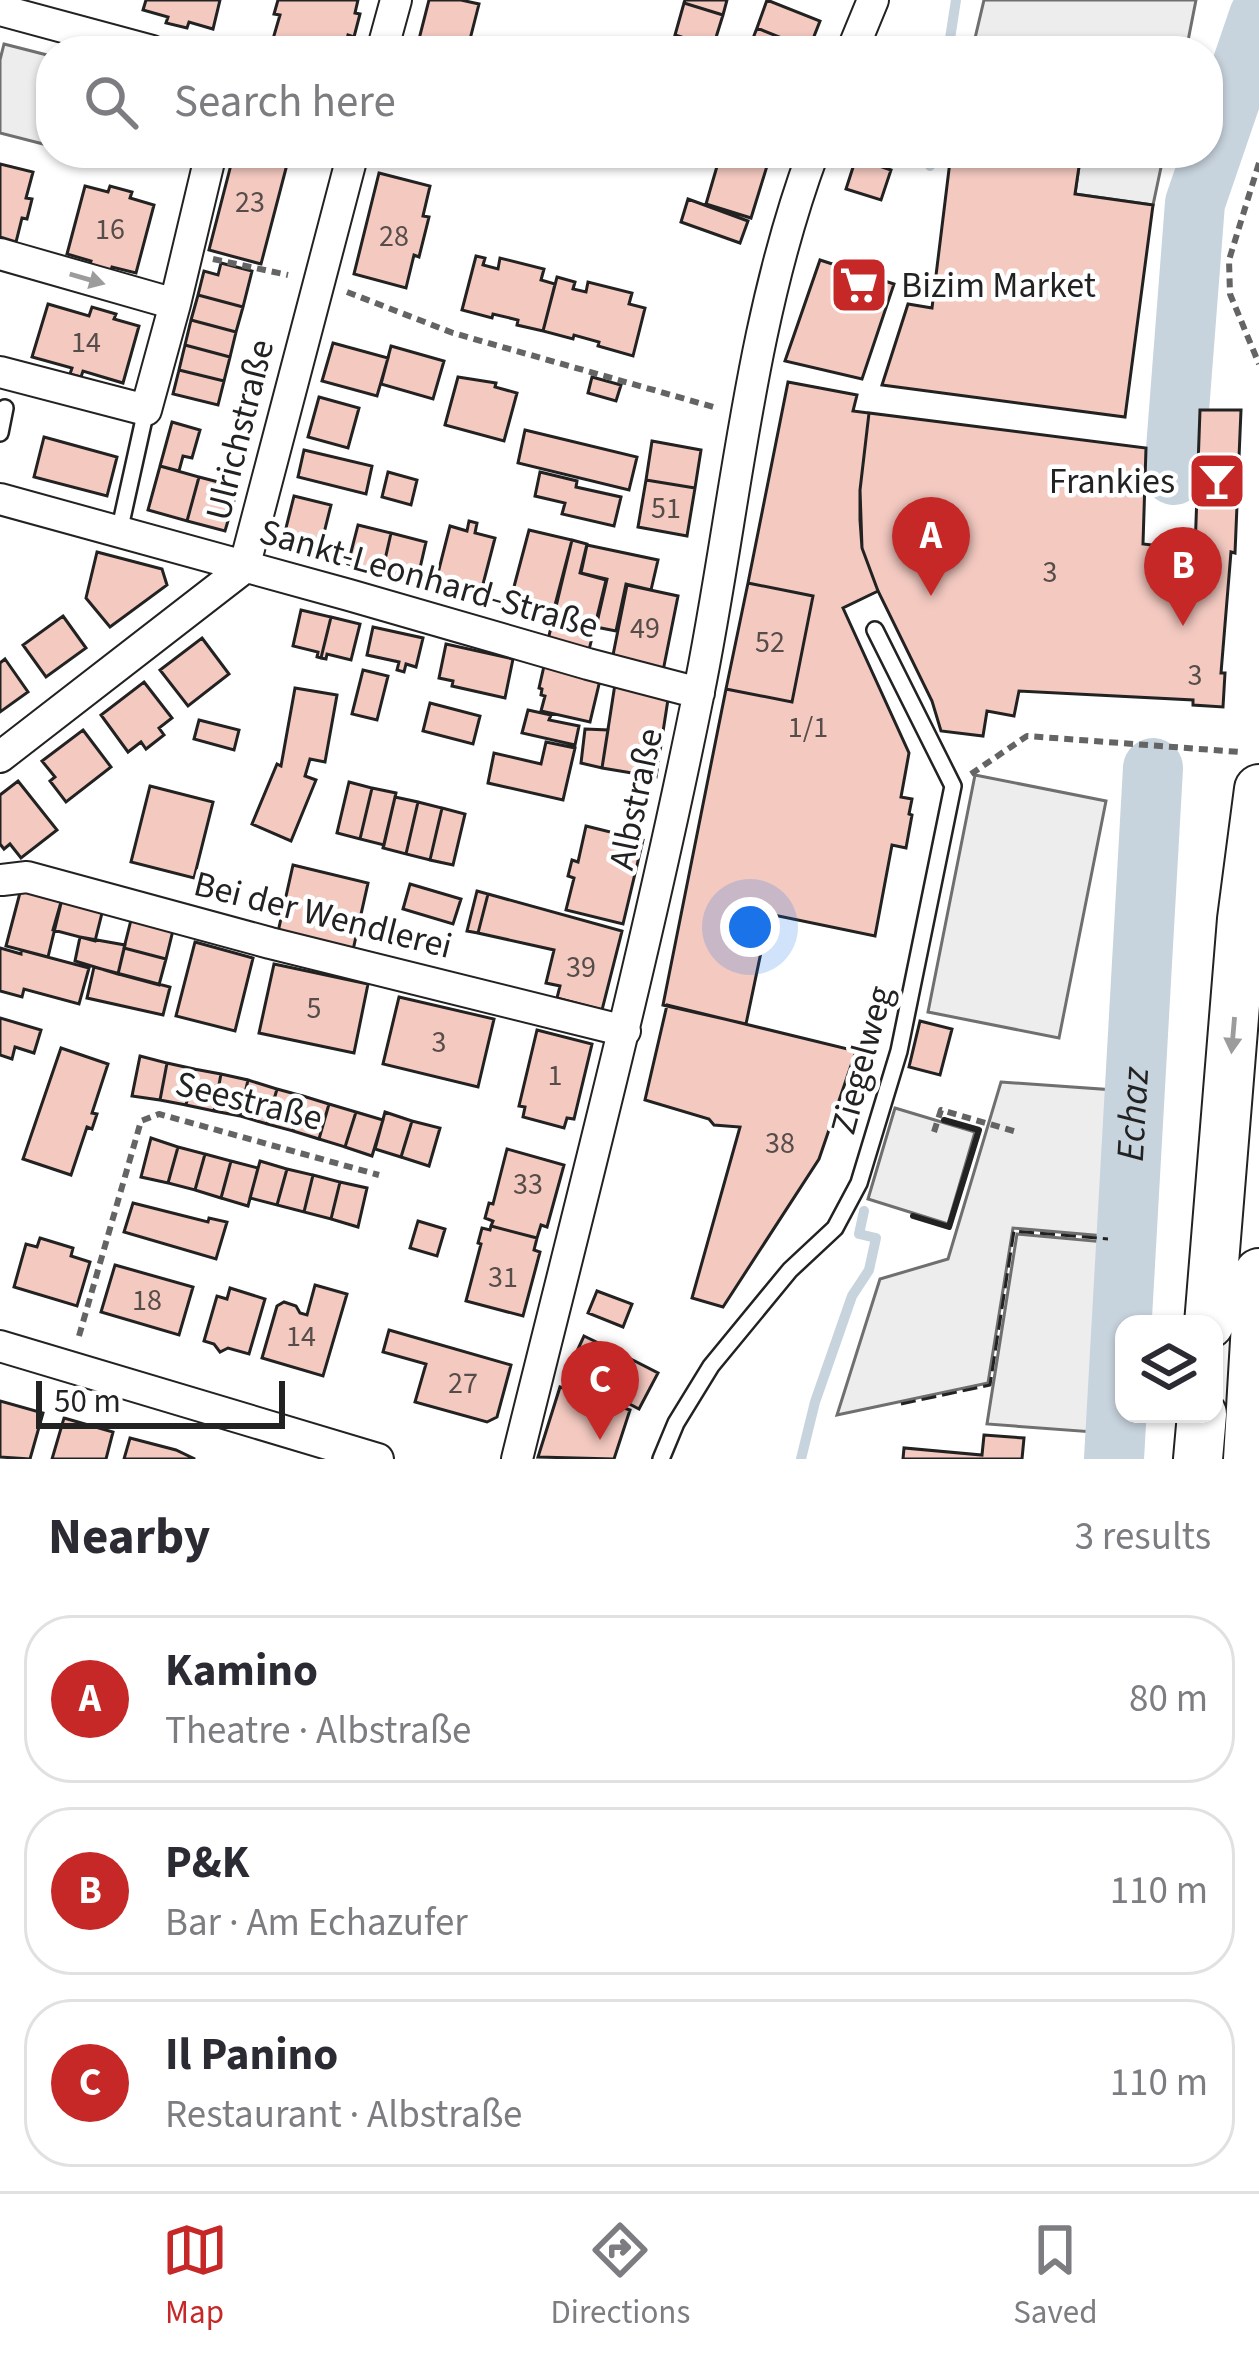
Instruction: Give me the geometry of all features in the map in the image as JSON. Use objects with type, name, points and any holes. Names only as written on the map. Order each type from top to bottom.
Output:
[{"type":"main road","points":[[1210,1315],[1252,771]]},
{"type":"main road","points":[[1248,1459],[1259,1274]]},
{"type":"main road","points":[[1198,1459],[1201,1423]]},
{"type":"street","points":[[386,36],[396,0]]},
{"type":"street","points":[[858,36],[873,0]]},
{"type":"street","points":[[0,10],[96,36]]},
{"type":"street","points":[[0,372],[146,410],[207,168]]},
{"type":"street","name":"Ulrichstraße","points":[[0,757],[244,568],[349,168]]},
{"type":"street","name":"Albstraße","points":[[517,1459],[625,1031],[699,693],[746,416],[781,256],[808,168]]},
{"type":"street","points":[[0,254],[175,304]]},
{"type":"street","name":"Sankt-Leonhard-Straße","points":[[0,500],[699,693]]},
{"type":"street","name":"Bei der Wendlerei","points":[[1,882],[27,878],[625,1031]]},
{"type":"street","points":[[0,1346],[378,1459]]},
{"type":"lane","points":[[0,434],[5,408]]},
{"type":"lane","points":[[119,532],[146,410]]},
{"type":"lane","points":[[875,630],[953,786]]},
{"type":"lane","name":"Ziegelweg","points":[[661,1459],[676,1423],[711,1366],[790,1270],[835,1228],[859,1183],[899,1051],[953,786]]},
{"type":"path","points":[[1259,163],[1229,260],[1229,294],[1259,364]]},
{"type":"path","points":[[186,254],[319,281],[453,333],[746,416]]},
{"type":"path","points":[[953,786],[1027,736],[1252,771]]},
{"type":"path","points":[[934,1132],[941,1110],[1017,1132]]},
{"type":"path","name":"Seestraße","points":[[70,1369],[141,1121],[159,1114],[380,1175]]},
{"type":"shaded area","points":[[984,0],[1196,0],[1189,36],[976,36]]},
{"type":"shaded area","points":[[4,44],[36,52],[36,142],[0,133]]},
{"type":"shaded area","points":[[1079,168],[1161,168],[1153,205],[1075,194]]},
{"type":"shaded area","points":[[975,775],[1106,801],[1059,1038],[928,1012]]},
{"type":"shaded area","points":[[1001,1082],[1114,1090],[1105,1236],[1013,1228],[988,1383],[837,1415],[880,1279],[948,1259]]},
{"type":"shaded area","points":[[895,1108],[975,1132],[948,1224],[868,1199]]},
{"type":"shaded area","points":[[1017,1234],[1105,1242],[1093,1432],[987,1424]]},
{"type":"building","points":[[146,0],[220,0],[213,29],[189,22],[187,28],[166,23],[168,17],[143,10]]},
{"type":"building","points":[[278,0],[358,0],[355,13],[360,14],[354,36],[274,36],[280,15],[274,14]]},
{"type":"building","points":[[429,0],[479,4],[471,36],[420,36]]},
{"type":"building","points":[[685,0],[727,0],[723,15]]},
{"type":"building","points":[[767,0],[820,21],[814,36],[777,36],[757,28]]},
{"type":"building","points":[[684,3],[723,15],[716,36],[675,35]]},
{"type":"building","points":[[757,28],[777,36],[754,36]]},
{"type":"building","points":[[0,164],[33,172],[26,198],[32,199],[16,242],[0,237]]},
{"type":"building","points":[[230,168],[286,168],[261,264],[209,250]]},
{"type":"building","points":[[717,168],[766,168],[751,218],[706,204]]},
{"type":"building","points":[[853,168],[891,170],[881,200],[846,189]]},
{"type":"building","points":[[949,168],[1079,168],[1075,194],[1153,205],[1125,417],[882,385],[908,304],[932,308]]},
{"type":"building","points":[[379,173],[430,186],[423,216],[429,217],[406,288],[354,274]]},
{"type":"building","points":[[85,186],[132,192],[130,198],[154,205],[136,273],[112,267],[110,273],[67,254]]},
{"type":"building","points":[[688,199],[748,221],[740,243],[681,222]]},
{"type":"building","points":[[476,256],[485,258],[483,265],[498,269],[500,258],[544,269],[541,280],[555,284],[543,331],[517,325],[518,320],[462,310]]},
{"type":"building","points":[[820,260],[894,284],[862,379],[785,361]]},
{"type":"building","points":[[221,263],[252,271],[243,307],[198,295],[204,271],[218,275]]},
{"type":"building","points":[[557,277],[575,282],[573,289],[586,292],[588,282],[632,293],[629,304],[645,308],[633,356],[574,335],[573,339],[543,331]]},
{"type":"building","points":[[198,295],[243,307],[236,332],[191,320]]},
{"type":"building","points":[[48,304],[89,316],[92,307],[139,326],[123,383],[83,371],[81,377],[70,374],[72,368],[32,357]]},
{"type":"building","points":[[191,320],[236,332],[230,357],[185,345]]},
{"type":"building","points":[[333,343],[388,358],[377,396],[322,381]]},
{"type":"building","points":[[185,345],[230,357],[224,381],[179,370]]},
{"type":"building","points":[[391,346],[444,361],[433,399],[381,384]]},
{"type":"building","points":[[179,370],[224,381],[218,405],[173,394]]},
{"type":"building","points":[[458,377],[496,383],[495,387],[517,393],[504,441],[445,425]]},
{"type":"building","points":[[592,377],[621,385],[616,401],[588,393]]},
{"type":"building","points":[[788,382],[857,395],[853,411],[869,413],[860,520],[862,548],[878,591],[843,608],[909,753],[901,797],[912,799],[912,815],[906,848],[892,845],[875,936],[769,914],[746,1024],[663,1005],[726,689],[792,702],[813,596],[748,583]]},
{"type":"building","points":[[319,397],[359,408],[348,448],[308,437]]},
{"type":"building","points":[[1200,410],[1241,410],[1235,553],[1231,552],[1221,673],[1225,673],[1223,707],[1193,705],[1193,700],[1019,691],[1014,716],[987,711],[983,736],[941,731],[932,701],[862,548],[860,490],[869,413],[1146,448],[1143,544],[1195,550]]},
{"type":"building","points":[[172,422],[200,430],[192,458],[183,456],[179,471],[160,466]]},
{"type":"building","points":[[525,430],[637,457],[629,490],[518,463]]},
{"type":"building","points":[[44,437],[117,457],[107,496],[34,477]]},
{"type":"building","points":[[652,441],[701,450],[695,488],[646,480]]},
{"type":"building","points":[[304,450],[372,466],[366,494],[298,477]]},
{"type":"building","points":[[160,466],[199,477],[187,521],[148,510]]},
{"type":"building","points":[[388,472],[417,480],[411,505],[382,497]]},
{"type":"building","points":[[540,472],[577,481],[576,487],[621,497],[614,526],[562,514],[565,503],[535,496]]},
{"type":"building","points":[[199,477],[238,487],[225,531],[187,521]]},
{"type":"building","points":[[646,480],[695,488],[687,536],[638,527]]},
{"type":"building","points":[[294,496],[331,505],[318,557],[281,548]]},
{"type":"building","points":[[469,521],[477,523],[475,533],[495,538],[481,592],[436,581],[450,526],[467,531]]},
{"type":"building","points":[[358,525],[391,533],[382,573],[348,564]]},
{"type":"building","points":[[529,530],[572,540],[554,609],[511,598]]},
{"type":"building","points":[[391,533],[426,542],[417,581],[382,573]]},
{"type":"building","points":[[572,540],[587,544],[580,573],[606,580],[589,650],[548,640]]},
{"type":"building","points":[[587,545],[658,560],[651,590],[626,584],[616,631],[596,627],[607,579],[581,573]]},
{"type":"building","points":[[97,552],[162,569],[167,585],[110,627],[86,598]]},
{"type":"building","points":[[748,583],[813,596],[792,702],[726,689]]},
{"type":"building","points":[[627,585],[678,596],[663,671],[612,660]]},
{"type":"building","points":[[301,610],[331,617],[321,658],[318,652],[293,646]]},
{"type":"building","points":[[63,616],[86,648],[46,677],[23,645]]},
{"type":"building","points":[[331,617],[360,624],[351,660],[327,654],[326,659],[321,658]]},
{"type":"building","points":[[373,627],[423,638],[416,667],[406,664],[404,672],[397,670],[399,662],[367,655]]},
{"type":"building","points":[[202,638],[229,674],[188,706],[160,670]]},
{"type":"building","points":[[446,644],[513,659],[505,698],[452,686],[453,681],[439,678]]},
{"type":"building","points":[[5,659],[28,692],[0,712],[0,663]]},
{"type":"building","points":[[544,666],[600,680],[590,722],[541,711]]},
{"type":"building","points":[[363,670],[388,676],[377,720],[352,714]]},
{"type":"building","points":[[144,682],[172,718],[159,728],[164,735],[146,749],[141,742],[128,752],[101,715]]},
{"type":"building","points":[[615,684],[669,693],[656,777],[602,768]]},
{"type":"building","points":[[295,688],[337,695],[325,762],[310,759],[305,776],[316,780],[291,841],[252,824],[277,764],[281,766]]},
{"type":"building","points":[[430,703],[480,716],[473,744],[423,731]]},
{"type":"building","points":[[528,710],[579,726],[575,745],[522,733]]},
{"type":"building","points":[[199,720],[239,730],[234,750],[194,739]]},
{"type":"building","points":[[585,729],[608,730],[602,768],[581,763]]},
{"type":"building","points":[[83,730],[111,767],[66,802],[42,761]]},
{"type":"building","points":[[546,742],[575,748],[563,800],[488,783],[494,753],[541,764]]},
{"type":"building","points":[[18,781],[57,830],[21,858],[10,844],[4,849],[0,844],[0,795]]},
{"type":"building","points":[[349,782],[372,788],[360,839],[337,833]]},
{"type":"building","points":[[150,786],[213,802],[194,878],[131,862]]},
{"type":"building","points":[[372,788],[396,793],[384,845],[360,839]]},
{"type":"building","points":[[395,797],[418,802],[406,854],[383,848]]},
{"type":"building","points":[[418,802],[442,808],[430,860],[406,854]]},
{"type":"building","points":[[442,808],[465,814],[453,865],[430,860]]},
{"type":"building","points":[[586,826],[643,840],[623,924],[566,910],[574,878],[568,876],[572,860],[578,862]]},
{"type":"building","points":[[293,865],[368,883],[353,950],[278,932]]},
{"type":"building","points":[[410,884],[461,899],[453,924],[403,909]]},
{"type":"building","points":[[22,885],[63,895],[48,957],[6,946]]},
{"type":"building","points":[[477,891],[488,894],[478,933],[467,931]]},
{"type":"building","points":[[488,894],[622,931],[602,1010],[557,998],[560,986],[546,983],[554,950],[478,933]]},
{"type":"building","points":[[63,895],[104,905],[95,941],[53,930]]},
{"type":"building","points":[[133,912],[175,922],[166,959],[124,948]]},
{"type":"building","points":[[80,937],[125,945],[118,974],[75,961]]},
{"type":"building","points":[[195,942],[253,958],[235,1031],[176,1016]]},
{"type":"building","points":[[0,948],[89,968],[79,1004],[24,989],[22,997],[0,991]]},
{"type":"building","points":[[124,948],[166,959],[159,985],[118,974]]},
{"type":"building","points":[[274,964],[368,984],[354,1053],[259,1033]]},
{"type":"building","points":[[94,967],[170,987],[163,1015],[87,998]]},
{"type":"building","points":[[399,997],[494,1019],[478,1087],[383,1064]]},
{"type":"building","points":[[667,1005],[856,1051],[819,1159],[723,1307],[692,1298],[740,1127],[714,1125],[709,1119],[645,1100]]},
{"type":"building","points":[[0,1018],[41,1030],[34,1053],[15,1047],[12,1059],[0,1055]]},
{"type":"building","points":[[920,1021],[952,1029],[940,1075],[909,1067]]},
{"type":"building","points":[[537,1030],[592,1044],[574,1119],[567,1118],[564,1128],[523,1117],[525,1107],[519,1106]]},
{"type":"building","points":[[61,1048],[108,1064],[92,1113],[97,1114],[92,1129],[87,1127],[71,1175],[23,1159]]},
{"type":"building","points":[[140,1056],[167,1063],[160,1100],[132,1096]]},
{"type":"building","points":[[167,1063],[194,1069],[186,1105],[160,1100]]},
{"type":"building","points":[[194,1069],[221,1074],[214,1111],[186,1105]]},
{"type":"building","points":[[221,1074],[248,1080],[240,1116],[214,1111]]},
{"type":"building","points":[[248,1080],[277,1089],[267,1124],[240,1116]]},
{"type":"building","points":[[277,1089],[303,1096],[293,1131],[267,1124]]},
{"type":"building","points":[[303,1096],[329,1104],[319,1139],[293,1131]]},
{"type":"building","points":[[329,1104],[356,1112],[345,1147],[319,1139]]},
{"type":"building","points":[[356,1112],[383,1120],[372,1156],[345,1147]]},
{"type":"building","points":[[385,1112],[412,1121],[401,1157],[375,1149]]},
{"type":"building","points":[[412,1121],[440,1128],[429,1166],[401,1157]]},
{"type":"building","points":[[151,1138],[178,1147],[168,1183],[141,1177]]},
{"type":"building","points":[[178,1147],[205,1154],[195,1190],[168,1183]]},
{"type":"building","points":[[507,1149],[564,1165],[547,1227],[541,1225],[537,1238],[491,1226],[493,1221],[485,1218]]},
{"type":"building","points":[[205,1154],[231,1161],[221,1198],[195,1190]]},
{"type":"building","points":[[231,1161],[258,1168],[248,1206],[221,1198]]},
{"type":"building","points":[[260,1161],[287,1169],[277,1205],[250,1198]]},
{"type":"building","points":[[287,1169],[313,1175],[304,1212],[277,1205]]},
{"type":"building","points":[[313,1175],[340,1182],[331,1219],[304,1212]]},
{"type":"building","points":[[340,1182],[367,1188],[358,1227],[331,1219]]},
{"type":"building","points":[[133,1203],[208,1222],[209,1218],[227,1222],[216,1259],[124,1232]]},
{"type":"building","points":[[418,1221],[445,1229],[437,1256],[410,1248]]},
{"type":"building","points":[[491,1226],[537,1238],[534,1250],[540,1252],[523,1316],[466,1301],[482,1228],[490,1230]]},
{"type":"building","points":[[40,1238],[73,1248],[71,1256],[90,1262],[77,1306],[14,1287],[26,1244],[37,1247]]},
{"type":"building","points":[[115,1265],[193,1287],[179,1335],[101,1312]]},
{"type":"building","points":[[315,1285],[347,1294],[323,1376],[262,1358],[277,1306],[284,1302],[307,1315]]},
{"type":"building","points":[[230,1288],[265,1299],[249,1354],[228,1348],[220,1352],[204,1341],[217,1296],[227,1299]]},
{"type":"building","points":[[597,1291],[632,1304],[623,1327],[588,1313]]},
{"type":"building","points":[[389,1330],[511,1365],[497,1417],[487,1422],[415,1402],[426,1364],[383,1352]]},
{"type":"building","points":[[584,1336],[621,1354],[603,1394],[565,1377]]},
{"type":"building","points":[[621,1354],[658,1373],[639,1409],[605,1391]]},
{"type":"building","points":[[560,1387],[630,1410],[614,1459],[538,1457]]},
{"type":"building","points":[[0,1401],[43,1413],[30,1459],[0,1457]]},
{"type":"building","points":[[64,1418],[113,1432],[106,1459],[52,1459]]},
{"type":"building","points":[[984,1435],[1024,1438],[1022,1459],[903,1459],[904,1448],[982,1455]]},
{"type":"building","points":[[130,1438],[176,1450],[195,1459],[124,1459]]},
{"type":"waterway","points":[[950,36],[956,0]]},
{"type":"waterway","name":"Echaz","points":[[1223,121],[1259,16]]},
{"type":"waterway","name":"Echaz","points":[[1174,475],[1195,203],[1207,168]]},
{"type":"waterway","name":"Echaz","points":[[1114,1459],[1153,768]]},
{"type":"waterway","points":[[801,1459],[815,1402],[852,1296],[869,1270],[876,1238],[859,1234],[864,1211]]},
{"type":"fence","points":[[901,1404],[990,1385],[1014,1231],[1108,1239]]},
{"type":"wall","points":[[913,1216],[949,1227],[979,1130],[944,1120]]},
{"type":"place","name":"Bizim Market","points":[[859,285]]},
{"type":"place","name":"Frankies","points":[[1217,481]]},
{"type":"place","name":"Kamino","points":[[931,596]]},
{"type":"place","name":"P&K","points":[[1183,626]]},
{"type":"place","name":"Il Panino","points":[[600,1440]]}]
